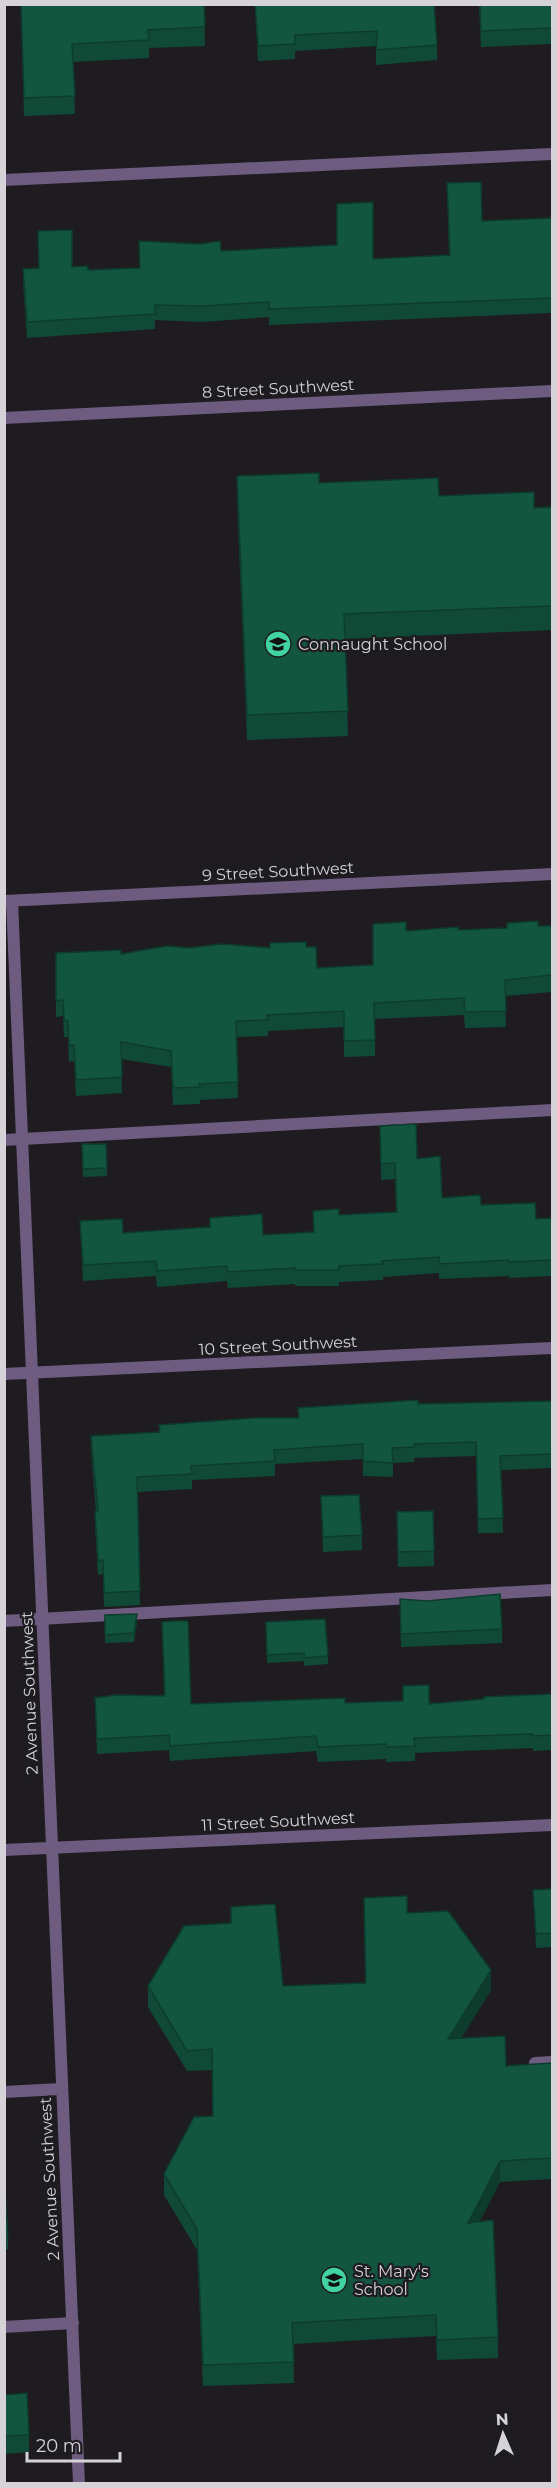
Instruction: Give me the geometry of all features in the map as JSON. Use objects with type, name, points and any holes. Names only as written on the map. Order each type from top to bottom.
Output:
[{"type":"street","points":[[4,180],[552,154]]},
{"type":"street","name":"8 Street Southwest","points":[[4,418],[552,391]]},
{"type":"street","name":"9 Street Southwest","points":[[8,901],[552,874]]},
{"type":"street","name":"2 Avenue Southwest","points":[[8,901],[22,1139],[79,2484]]},
{"type":"street","points":[[4,1140],[552,1110]]},
{"type":"street","name":"10 Street Southwest","points":[[4,1374],[552,1348]]},
{"type":"street","points":[[4,1621],[552,1590]]},
{"type":"street","name":"11 Street Southwest","points":[[4,1850],[552,1825]]},
{"type":"street","points":[[535,2063],[552,2062]]},
{"type":"street","points":[[4,2092],[61,2089]]},
{"type":"street","points":[[4,2327],[72,2323]]},
{"type":"building","points":[[21,4],[204,4],[205,27],[148,30],[149,40],[72,44],[75,96],[24,98]]},
{"type":"building","points":[[255,4],[434,4],[437,45],[376,50],[377,31],[295,35],[295,44],[258,46]]},
{"type":"building","points":[[480,4],[552,4],[552,28],[481,31]]},
{"type":"building","points":[[481,182],[482,221],[552,218],[552,298],[269,309],[269,302],[202,306],[155,305],[155,314],[27,322],[23,269],[39,268],[38,231],[72,230],[72,267],[88,266],[88,270],[140,268],[139,241],[200,244],[220,241],[221,251],[337,245],[337,204],[373,202],[373,259],[450,255],[447,183]]},
{"type":"building","points":[[319,473],[319,483],[438,478],[439,496],[534,492],[534,508],[552,507],[552,606],[344,614],[348,711],[247,715],[237,476]]},
{"type":"building","points":[[538,921],[538,926],[552,926],[552,975],[505,980],[506,1011],[465,1012],[464,998],[374,1003],[375,1040],[344,1041],[344,1011],[267,1015],[268,1020],[236,1021],[238,1082],[173,1088],[171,1051],[121,1042],[122,1077],[76,1080],[74,1045],[69,1045],[68,1021],[64,1020],[63,1000],[56,1001],[56,953],[121,950],[121,954],[167,946],[190,948],[222,944],[270,948],[270,943],[306,942],[306,947],[316,947],[317,968],[373,965],[373,924],[406,922],[406,931],[458,927],[458,930],[507,928],[507,923]]},
{"type":"building","points":[[416,1124],[417,1159],[440,1156],[442,1198],[480,1195],[481,1205],[535,1203],[536,1219],[552,1218],[552,1260],[439,1264],[439,1257],[382,1261],[383,1264],[339,1266],[339,1270],[295,1270],[295,1268],[228,1272],[227,1266],[157,1271],[156,1261],[83,1265],[80,1221],[122,1219],[123,1233],[210,1227],[210,1218],[262,1214],[263,1235],[314,1232],[313,1211],[339,1209],[339,1215],[397,1212],[395,1163],[381,1164],[380,1126]]},
{"type":"building","points":[[82,1144],[106,1144],[107,1168],[83,1169]]},
{"type":"building","points":[[418,1400],[418,1404],[552,1401],[552,1454],[500,1456],[503,1518],[478,1519],[476,1442],[414,1444],[414,1447],[392,1448],[393,1463],[363,1461],[363,1444],[274,1450],[275,1461],[191,1466],[192,1474],[137,1477],[140,1591],[104,1593],[103,1560],[98,1561],[95,1511],[98,1511],[91,1436],[160,1432],[159,1425],[255,1418],[299,1418],[298,1408]]},
{"type":"building","points":[[359,1495],[362,1535],[323,1537],[321,1496]]},
{"type":"building","points":[[433,1511],[434,1551],[398,1552],[397,1512]]},
{"type":"building","points":[[500,1594],[502,1629],[401,1634],[400,1599],[427,1601]]},
{"type":"building","points":[[137,1614],[134,1633],[105,1635],[105,1615]]},
{"type":"building","points":[[325,1619],[328,1656],[304,1658],[304,1653],[267,1655],[266,1622]]},
{"type":"building","points":[[188,1621],[191,1704],[345,1698],[345,1703],[403,1701],[403,1686],[429,1685],[429,1704],[484,1699],[484,1697],[552,1694],[552,1735],[414,1738],[415,1746],[386,1747],[386,1744],[318,1747],[316,1736],[170,1746],[169,1735],[97,1739],[95,1698],[116,1695],[165,1696],[162,1622]]},
{"type":"building","points":[[552,1889],[552,1933],[536,1934],[533,1890]]},
{"type":"building","points":[[407,1896],[407,1913],[448,1911],[491,1970],[448,2039],[505,2036],[506,2066],[552,2063],[552,2158],[500,2161],[468,2223],[493,2220],[498,2337],[437,2340],[436,2315],[292,2323],[294,2362],[203,2365],[197,2229],[164,2174],[194,2117],[213,2116],[212,2049],[187,2051],[148,1986],[184,1926],[231,1923],[231,1907],[275,1904],[283,1986],[366,1983],[364,1898]]},
{"type":"building","points":[[5,2193],[8,2235],[4,2235]]},
{"type":"building","points":[[27,2393],[29,2435],[4,2436],[4,2395]]},
{"type":"place","name":"Connaught School","points":[[278,644]]},
{"type":"place","name":"St. Mary's School","points":[[334,2280]]}]
